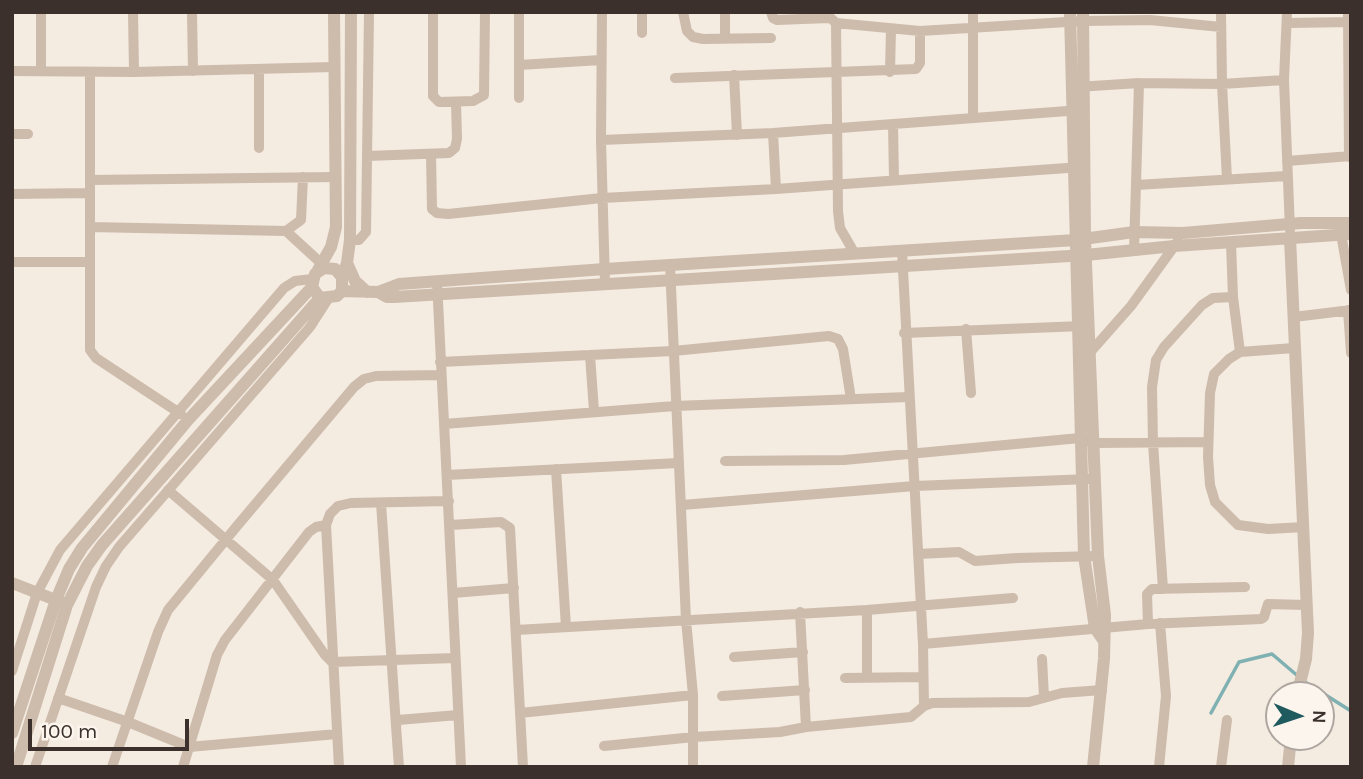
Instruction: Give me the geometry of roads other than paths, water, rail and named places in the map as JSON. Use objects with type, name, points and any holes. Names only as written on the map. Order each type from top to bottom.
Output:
[{"type":"street","points":[[40,12],[41,71]]},
{"type":"street","points":[[133,12],[134,72]]},
{"type":"street","points":[[192,12],[193,71]]},
{"type":"street","points":[[16,767],[51,660],[69,569],[86,541],[284,288],[295,281],[316,275],[331,247],[336,227],[334,12]]},
{"type":"street","points":[[12,733],[62,602],[102,545],[324,298],[337,296],[342,291],[342,277],[350,240],[351,12]]},
{"type":"street","points":[[350,240],[359,240],[366,232],[369,12]]},
{"type":"street","points":[[433,12],[433,96],[439,102],[477,100],[484,95],[485,12]]},
{"type":"street","points":[[519,12],[519,97]]},
{"type":"street","points":[[602,12],[601,140],[605,284]]},
{"type":"street","points":[[642,12],[642,33]]},
{"type":"street","points":[[683,12],[687,31],[693,37],[771,38]]},
{"type":"street","points":[[725,12],[725,39]]},
{"type":"street","points":[[771,12],[773,18],[778,20],[830,18],[891,29],[920,31],[972,29],[1077,17],[1150,16],[1222,27]]},
{"type":"street","points":[[972,12],[972,117]]},
{"type":"street","points":[[1221,12],[1227,179]]},
{"type":"street","points":[[1077,17],[1083,326],[1079,366],[1080,438],[1098,556],[1101,632],[1102,696],[1093,767]]},
{"type":"street","points":[[830,18],[836,71],[840,228],[855,254]]},
{"type":"street","points":[[1287,161],[1350,157],[1349,19],[1287,18],[1284,80],[1287,176],[1308,634],[1300,681]]},
{"type":"street","points":[[890,72],[891,29]]},
{"type":"street","points":[[675,78],[916,69],[919,67],[920,31]]},
{"type":"street","points":[[519,65],[601,60]]},
{"type":"street","points":[[12,71],[134,72],[334,67]]},
{"type":"street","points":[[259,69],[259,148]]},
{"type":"street","points":[[90,72],[90,350],[96,358],[182,416]]},
{"type":"street","points":[[734,75],[737,135]]},
{"type":"street","points":[[1077,87],[1284,80]]},
{"type":"street","points":[[1134,251],[1139,83]]},
{"type":"street","points":[[367,156],[449,153],[455,148],[456,102]]},
{"type":"street","points":[[601,140],[773,133],[836,126],[1077,110]]},
{"type":"street","points":[[893,124],[894,180]]},
{"type":"street","points":[[773,133],[776,189]]},
{"type":"street","points":[[12,134],[28,134]]},
{"type":"street","points":[[431,154],[431,203],[432,209],[437,213],[602,198],[776,189],[1079,167]]},
{"type":"street","points":[[1136,185],[1287,176]]},
{"type":"street","points":[[89,227],[286,230],[301,220],[303,177]]},
{"type":"street","points":[[90,180],[335,177]]},
{"type":"street","points":[[12,194],[89,193]]},
{"type":"street","points":[[347,263],[355,281],[390,298],[437,287],[605,269],[1080,240],[1134,232],[1183,233],[1289,224],[1351,223]]},
{"type":"street","points":[[35,767],[96,587],[106,566],[119,547],[310,327],[324,298],[316,275],[286,230]]},
{"type":"street","points":[[1079,366],[1131,306],[1183,233]]},
{"type":"street","points":[[437,287],[605,284],[1081,255],[1346,234],[1351,290]]},
{"type":"street","points":[[1231,243],[1233,297],[1240,352]]},
{"type":"street","points":[[902,251],[924,706]]},
{"type":"street","points":[[12,262],[90,262]]},
{"type":"street","points":[[670,265],[686,620],[693,695],[693,766]]},
{"type":"street","points":[[12,671],[37,593],[60,550],[316,275],[324,268],[335,270],[342,277]]},
{"type":"street","points":[[437,287],[461,767]]},
{"type":"street","points":[[342,291],[373,292]]},
{"type":"street","points":[[1163,589],[1153,443],[1153,372],[1159,355],[1210,299],[1233,297]]},
{"type":"street","points":[[1294,317],[1349,310],[1351,353]]},
{"type":"street","points":[[1083,326],[1090,353],[1094,443],[1088,479],[1084,556],[1101,632]]},
{"type":"street","points":[[904,333],[1083,326]]},
{"type":"street","points":[[966,329],[971,393]]},
{"type":"street","points":[[440,362],[673,351],[829,336],[838,339],[843,349],[851,399]]},
{"type":"street","points":[[1294,348],[1240,352],[1214,374],[1211,383],[1208,442],[1212,495],[1226,514],[1244,527],[1304,527]]},
{"type":"street","points":[[590,355],[594,411]]},
{"type":"street","points":[[112,767],[168,610],[226,538],[354,387],[364,379],[376,376],[441,375]]},
{"type":"street","points":[[444,424],[675,406],[908,397]]},
{"type":"street","points":[[725,461],[844,460],[1080,438],[1094,443],[1208,442]]},
{"type":"street","points":[[447,475],[678,463]]},
{"type":"street","points":[[556,469],[566,627]]},
{"type":"street","points":[[682,505],[915,486],[1088,479]]},
{"type":"street","points":[[168,490],[273,580],[332,662],[455,657]]},
{"type":"street","points":[[339,767],[326,525],[330,514],[338,506],[351,503],[449,501]]},
{"type":"street","points":[[381,503],[399,767]]},
{"type":"street","points":[[450,526],[506,524],[510,528],[523,767]]},
{"type":"street","points":[[183,767],[217,655],[225,640],[309,532],[326,525]]},
{"type":"street","points":[[918,554],[959,552],[975,561],[1098,556]]},
{"type":"street","points":[[12,583],[62,602]]},
{"type":"street","points":[[1148,624],[1147,594],[1152,589],[1245,587]]},
{"type":"street","points":[[453,593],[514,588]]},
{"type":"street","points":[[516,630],[867,610],[1013,598]]},
{"type":"street","points":[[923,644],[1101,632],[1160,623],[1261,618],[1264,617],[1268,604],[1306,605]]},
{"type":"street","points":[[867,610],[867,677]]},
{"type":"street","points":[[800,612],[806,727]]},
{"type":"street","points":[[1159,767],[1166,696],[1160,623]]},
{"type":"street","points":[[734,657],[803,652]]},
{"type":"street","points":[[1042,659],[1044,697]]},
{"type":"street","points":[[51,660],[69,665]]},
{"type":"street","points":[[845,678],[923,677]]},
{"type":"street","points":[[722,696],[805,690]]},
{"type":"street","points":[[604,746],[780,732],[911,716],[932,703],[1029,702],[1062,693],[1102,696]]},
{"type":"street","points":[[520,713],[693,695]]},
{"type":"street","points":[[58,698],[189,747],[337,734]]},
{"type":"street","points":[[396,726],[398,720],[458,715]]},
{"type":"street","points":[[1221,767],[1227,720]]},
{"type":"waterway","points":[[1211,713],[1239,662],[1272,654],[1299,677]]},
{"type":"waterway","points":[[1335,701],[1351,711]]}]
